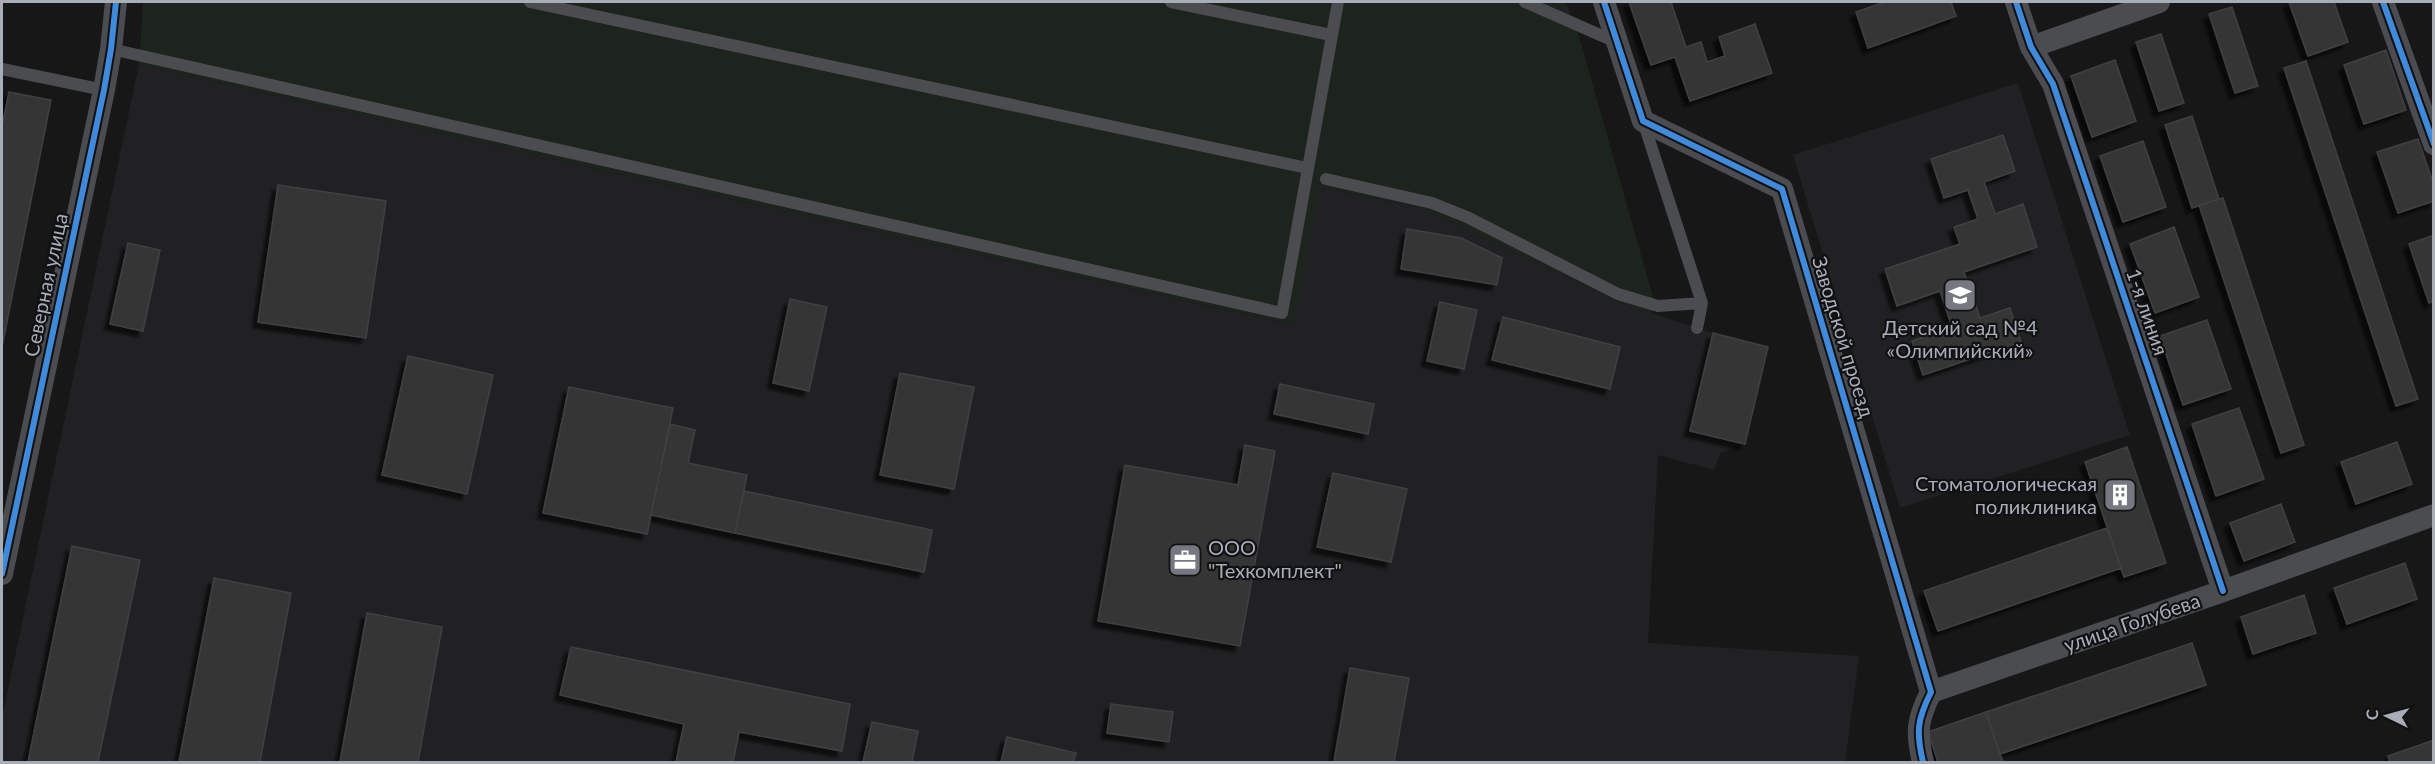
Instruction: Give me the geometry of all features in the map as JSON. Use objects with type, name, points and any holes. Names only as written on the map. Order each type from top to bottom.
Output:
[{"type":"street","name":"Северная улица","points":[[2,574],[104,90],[116,2]]},
{"type":"street","points":[[1604,2],[1643,121]]},
{"type":"street","name":"1-я линия","points":[[2016,2],[2031,47],[2054,84],[2223,591]]},
{"type":"street","points":[[2031,47],[2159,2]]},
{"type":"street","points":[[2383,2],[2433,144]]},
{"type":"street","name":"Заводской проезд","points":[[1643,121],[1782,189],[1931,693]]},
{"type":"street","name":"улица Голубева","points":[[1931,693],[2433,515]]},
{"type":"street","points":[[1923,762],[1917,733],[1920,715],[1931,693]]},
{"type":"lane","points":[[530,2],[1307,168]]},
{"type":"lane","points":[[1171,2],[1331,35]]},
{"type":"lane","points":[[111,49],[1282,313],[1338,2]]},
{"type":"lane","points":[[1525,2],[1617,43]]},
{"type":"lane","points":[[2,69],[104,90]]},
{"type":"lane","points":[[1643,121],[1702,303],[1697,328]]},
{"type":"lane","points":[[1326,179],[1432,203],[1467,217],[1618,294],[1658,306],[1702,303]]},
{"type":"shaded area","points":[[143,2],[1566,2],[1579,36],[1653,297],[1652,314],[1624,304],[1418,207],[1321,187],[1294,325],[524,153],[139,64]]},
{"type":"shaded area","points":[[139,64],[524,153],[1293,325],[1320,187],[1418,207],[1624,304],[1713,333],[1768,347],[1745,444],[1720,453],[1714,470],[1658,455],[1648,643],[1859,656],[1845,762],[2,762],[2,718]]},
{"type":"shaded area","name":"Детский сад №4 «Олимпийский»","points":[[2018,83],[2130,435],[1900,508],[1793,155]]},
{"type":"building","points":[[1629,2],[1671,2],[1686,47],[1701,42],[1707,62],[1725,56],[1719,37],[1755,24],[1772,73],[1690,101],[1675,57],[1651,65]]},
{"type":"building","points":[[1885,2],[1951,2],[1956,16],[1868,48],[1856,12]]},
{"type":"building","points":[[2289,2],[2334,2],[2348,42],[2308,56]]},
{"type":"building","points":[[2232,7],[2258,86],[2235,93],[2209,14]]},
{"type":"building","points":[[2161,34],[2184,103],[2159,111],[2136,42]]},
{"type":"building","points":[[2386,50],[2406,110],[2364,124],[2344,65]]},
{"type":"building","points":[[2115,60],[2136,121],[2092,137],[2071,76]]},
{"type":"building","points":[[2306,61],[2418,399],[2396,406],[2284,68]]},
{"type":"building","points":[[9,92],[51,100],[2,347],[2,127]]},
{"type":"building","points":[[2192,116],[2219,199],[2192,208],[2165,125]]},
{"type":"building","name":"Детский сад №4 «Олимпийский»","points":[[2003,135],[2015,171],[1984,182],[1995,214],[2023,204],[2037,247],[1964,272],[1980,318],[2010,308],[2021,342],[1923,375],[1912,341],[1952,327],[1940,291],[1897,306],[1885,269],[1960,244],[1954,227],[1978,219],[1968,190],[1944,198],[1931,159]]},
{"type":"building","points":[[2418,139],[2434,185],[2434,201],[2398,213],[2377,152]]},
{"type":"building","points":[[2143,141],[2166,207],[2123,222],[2100,156]]},
{"type":"building","points":[[278,185],[386,201],[366,338],[258,322]]},
{"type":"building","points":[[2223,198],[2304,445],[2281,453],[2199,205]]},
{"type":"building","points":[[2174,227],[2199,297],[2155,313],[2130,244]]},
{"type":"building","points":[[1407,229],[1461,238],[1502,258],[1497,285],[1401,269]]},
{"type":"building","points":[[2434,235],[2434,301],[2429,303],[2409,244]]},
{"type":"building","points":[[128,243],[160,250],[143,331],[110,324]]},
{"type":"building","points":[[790,299],[827,307],[809,391],[773,383]]},
{"type":"building","points":[[1440,302],[1477,310],[1464,369],[1427,361]]},
{"type":"building","points":[[1503,317],[1620,347],[1610,389],[1492,360]]},
{"type":"building","points":[[2207,320],[2231,389],[2183,405],[2160,336]]},
{"type":"building","points":[[1713,333],[1768,347],[1745,444],[1690,431]]},
{"type":"building","points":[[408,356],[493,375],[467,494],[382,475]]},
{"type":"building","points":[[900,373],[974,387],[954,489],[880,475]]},
{"type":"building","points":[[1280,384],[1374,404],[1368,434],[1274,414]]},
{"type":"building","points":[[569,387],[673,408],[647,534],[543,513]]},
{"type":"building","points":[[2239,408],[2264,479],[2216,496],[2192,424]]},
{"type":"building","points":[[670,424],[695,430],[688,463],[747,475],[735,533],[651,515]]},
{"type":"building","points":[[2397,442],[2412,484],[2356,504],[2341,462]]},
{"type":"building","points":[[1245,445],[1275,451],[1240,646],[1098,621],[1125,465],[1238,485]]},
{"type":"building","name":"Стоматологическая поликлиника","points":[[2127,447],[2166,563],[2124,577],[2085,462]]},
{"type":"building","points":[[1333,473],[1407,489],[1391,562],[1317,547]]},
{"type":"building","points":[[744,491],[932,530],[924,572],[735,533]]},
{"type":"building","points":[[2281,504],[2295,542],[2244,561],[2230,523]]},
{"type":"building","points":[[2107,528],[2121,568],[1938,631],[1924,591]]},
{"type":"building","points":[[72,546],[140,560],[98,762],[28,762]]},
{"type":"building","points":[[2405,563],[2417,599],[2347,624],[2334,588]]},
{"type":"building","points":[[214,578],[291,593],[260,762],[179,762]]},
{"type":"building","points":[[2304,595],[2316,633],[2253,654],[2241,617]]},
{"type":"building","points":[[367,613],[442,627],[418,762],[340,762]]},
{"type":"building","points":[[2192,643],[2206,685],[2000,754],[1986,712]]},
{"type":"building","points":[[571,647],[850,704],[842,751],[739,732],[733,762],[676,762],[684,724],[560,695]]},
{"type":"building","points":[[1350,668],[1409,678],[1394,762],[1334,762]]},
{"type":"building","points":[[1111,704],[1173,712],[1169,742],[1107,733]]},
{"type":"building","points":[[1986,712],[2003,762],[1938,762],[1928,732]]},
{"type":"building","points":[[872,722],[918,731],[912,762],[863,762]]},
{"type":"building","points":[[1007,737],[1076,753],[1073,762],[1001,762]]},
{"type":"building","points":[[2434,740],[2434,762],[2390,762],[2388,756]]},
{"type":"cycle path","points":[[2,574],[104,90],[116,2]]},
{"type":"cycle path","points":[[1604,2],[1643,121],[1782,189],[1931,692],[1919,726],[1923,762]]},
{"type":"cycle path","points":[[2016,2],[2031,47],[2053,84],[2223,591]]},
{"type":"cycle path","points":[[2383,2],[2434,144]]},
{"type":"place","name":"Детский сад №4 «Олимпийский»","points":[[1960,295]]},
{"type":"place","name":"Стоматологическая поликлиника","points":[[2120,495]]},
{"type":"place","name":"ООО \"Техкомплект\"","points":[[1185,560]]}]
